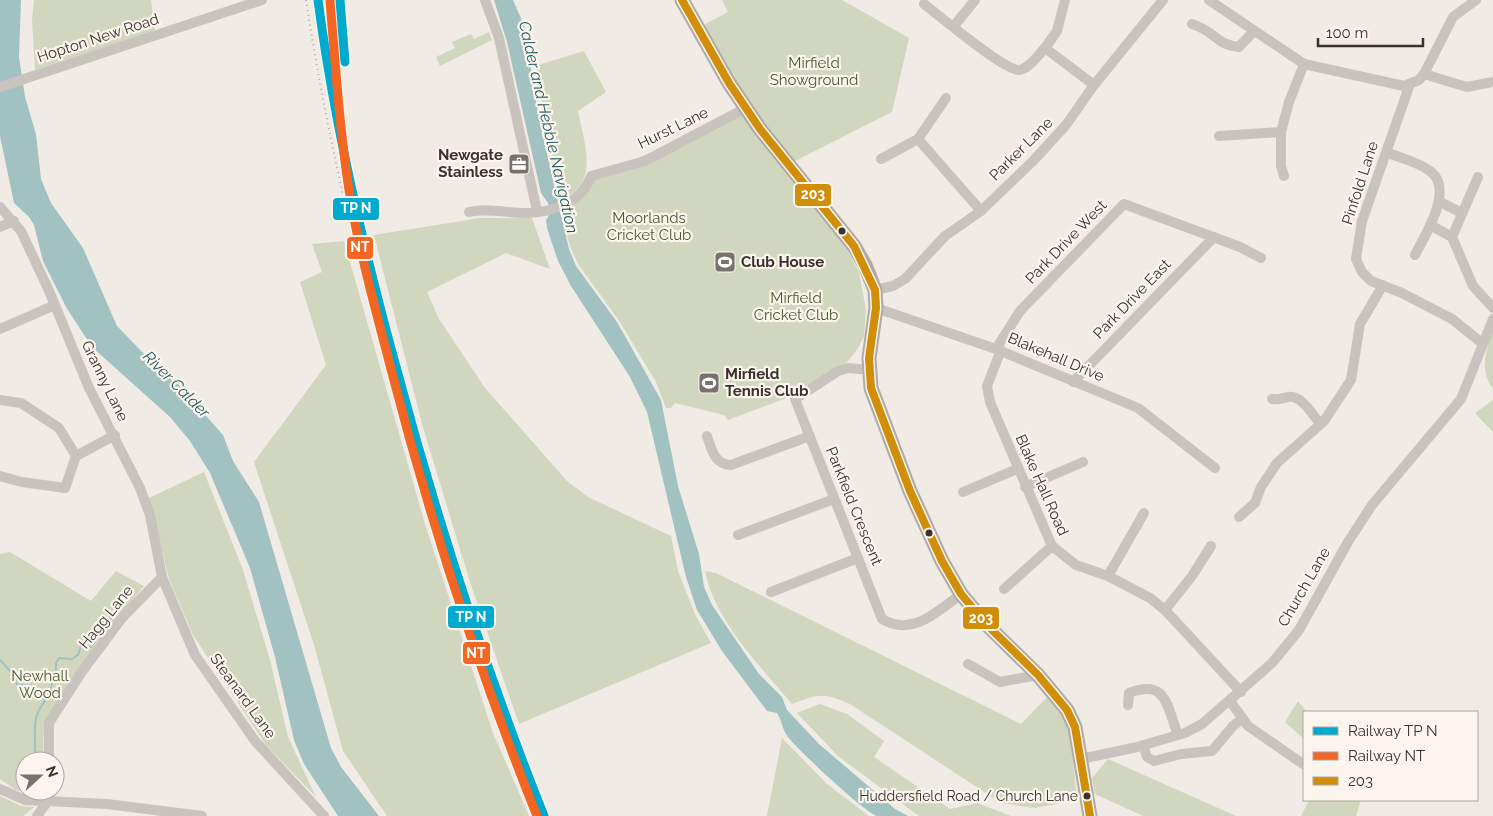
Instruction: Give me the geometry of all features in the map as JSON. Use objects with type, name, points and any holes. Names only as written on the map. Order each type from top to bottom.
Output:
[{"type":"highway","points":[[682,0],[746,108],[854,246],[865,265],[875,290],[876,308],[869,358],[871,388],[910,492],[942,561],[961,594],[988,626],[1038,675],[1067,710],[1076,728],[1090,816]]},
{"type":"street","name":"Hopton New Road","points":[[0,87],[262,0]]},
{"type":"street","points":[[485,0],[499,38],[540,210]]},
{"type":"street","points":[[954,26],[975,0]]},
{"type":"street","points":[[924,4],[982,49],[1014,69],[1021,70],[1028,66],[1045,48],[1057,31],[1065,0]]},
{"type":"street","points":[[1209,0],[1253,32],[1304,64],[1397,84],[1418,80],[1467,87],[1493,82]]},
{"type":"street","name":"Pinfold Lane","points":[[1476,0],[1453,17],[1418,80],[1362,221],[1356,259],[1362,272],[1371,281],[1384,284],[1452,320],[1482,343]]},
{"type":"street","name":"Parker Lane","points":[[875,290],[893,286],[905,279],[945,236],[981,210],[1052,142],[1157,2]]},
{"type":"street","points":[[1192,24],[1206,28],[1227,46],[1239,47],[1253,32]]},
{"type":"street","points":[[1045,48],[1094,85]]},
{"type":"street","points":[[1284,176],[1280,166],[1281,132],[1289,102],[1304,64]]},
{"type":"street","points":[[881,159],[918,139],[946,98]]},
{"type":"street","name":"Hurst Lane","points":[[470,212],[480,209],[529,213],[573,202],[588,186],[591,176],[645,160],[746,108]]},
{"type":"street","points":[[1226,132],[1281,132]]},
{"type":"street","points":[[918,139],[981,210]]},
{"type":"street","points":[[1388,153],[1431,171],[1436,178],[1440,202],[1415,255]]},
{"type":"street","points":[[1452,237],[1478,177]]},
{"type":"street","points":[[1440,202],[1462,213]]},
{"type":"street","name":"Park Drive West","points":[[998,350],[1020,311],[1124,204],[1214,237],[1261,258]]},
{"type":"street","name":"Granny Lane","points":[[0,207],[14,221],[54,305],[89,388],[140,488],[150,515],[162,577]]},
{"type":"street","points":[[0,227],[14,221]]},
{"type":"street","points":[[1430,225],[1452,237],[1473,286],[1493,308]]},
{"type":"street","name":"Park Drive East","points":[[1073,382],[1214,237]]},
{"type":"street","points":[[1239,517],[1255,503],[1261,487],[1277,463],[1320,424],[1351,380],[1360,324],[1384,284]]},
{"type":"street","points":[[0,330],[54,305]]},
{"type":"street","name":"Blakehall Drive","points":[[876,308],[998,350],[1138,408],[1210,466]]},
{"type":"street","name":"Church Lane","points":[[1081,759],[1178,735],[1202,724],[1272,663],[1298,630],[1348,542],[1372,505],[1461,399],[1493,319]]},
{"type":"street","name":"Blake Hall Road","points":[[998,350],[987,386],[990,402],[1017,469],[1052,546],[1076,566],[1108,576],[1150,598],[1166,610],[1241,692]]},
{"type":"street","name":"Parkfield Crescent","points":[[870,370],[848,368],[838,371],[794,399],[882,619],[892,625],[906,626],[922,622],[961,594]]},
{"type":"street","points":[[1272,399],[1296,398],[1303,403],[1320,424]]},
{"type":"street","points":[[0,400],[21,402],[60,428],[76,456]]},
{"type":"street","points":[[0,476],[22,482],[65,488],[76,456],[114,435]]},
{"type":"street","points":[[707,436],[716,460],[723,464],[731,465],[810,436]]},
{"type":"street","points":[[1025,487],[1083,462]]},
{"type":"street","points":[[962,492],[1017,469]]},
{"type":"street","points":[[738,535],[834,499]]},
{"type":"street","points":[[1108,576],[1144,513]]},
{"type":"street","points":[[1004,589],[1052,546]]},
{"type":"street","points":[[1166,610],[1192,576],[1211,546]]},
{"type":"street","points":[[771,592],[858,558]]},
{"type":"street","name":"Hagg Lane","points":[[49,751],[49,723],[81,673],[122,618],[162,577]]},
{"type":"street","name":"Steanard Lane","points":[[162,577],[195,655],[223,698],[255,740],[324,816]]},
{"type":"street","points":[[968,664],[1000,682],[1038,675]]},
{"type":"street","points":[[1128,705],[1129,693],[1141,688],[1156,689],[1165,698],[1178,735]]},
{"type":"street","points":[[1230,701],[1248,726],[1303,763]]},
{"type":"street","points":[[1143,745],[1147,757],[1152,761],[1181,754],[1212,751],[1242,719]]},
{"type":"street","points":[[0,789],[15,796]]},
{"type":"street","points":[[65,798],[202,816]]},
{"type":"street","points":[[37,816],[44,801]]},
{"type":"green space","points":[[34,0],[151,0],[155,31],[35,70],[32,19]]},
{"type":"green space","name":"Mirfield Showground","points":[[722,0],[842,0],[909,38],[892,112],[793,162],[750,105],[698,28],[728,12]]},
{"type":"green space","points":[[489,32],[492,40],[440,66],[436,57],[455,48],[452,42],[471,34],[474,39]]},
{"type":"green space","points":[[584,51],[606,92],[578,111],[586,149],[586,173],[581,183],[573,192],[561,199],[535,66]]},
{"type":"green space","points":[[745,112],[848,251],[859,272],[866,310],[864,337],[847,362],[792,396],[728,420],[724,415],[675,403],[671,408],[666,408],[656,382],[620,322],[578,264],[570,246],[561,211],[592,178]]},
{"type":"green space","points":[[480,218],[532,218],[550,269],[506,253],[427,292],[439,319],[485,388],[567,481],[588,497],[671,536],[678,571],[695,614],[711,643],[519,724],[470,582],[422,424],[374,235]]},
{"type":"green space","points":[[344,241],[425,524],[493,733],[529,816],[387,816],[343,751],[314,645],[254,462],[326,365],[300,282],[322,272],[312,244]]},
{"type":"green space","points":[[1493,330],[1493,389],[1486,374],[1485,360]]},
{"type":"green space","points":[[1493,400],[1493,432],[1475,413]]},
{"type":"green space","points":[[204,472],[243,570],[270,660],[288,737],[316,797],[266,745],[193,635],[169,579],[149,498]]},
{"type":"green space","name":"Newhall Wood","points":[[10,552],[91,601],[116,571],[144,586],[78,669],[44,724],[43,751],[15,751],[15,789],[0,779],[0,554]]},
{"type":"green space","points":[[705,571],[716,573],[1021,724],[1048,696],[1063,715],[1070,733],[1077,800],[1035,808],[1001,803],[850,704],[826,696],[815,696],[792,704],[740,642],[719,608]]},
{"type":"green space","points":[[1298,701],[1306,711],[1303,711],[1303,738],[1285,722]]},
{"type":"green space","points":[[820,704],[847,714],[884,741],[874,757],[950,809],[977,803],[1011,816],[919,816],[839,757],[797,713]]},
{"type":"green space","points":[[782,738],[827,784],[869,816],[767,816]]},
{"type":"green space","points":[[1108,759],[1236,816],[1143,816],[1095,794],[1092,778]]},
{"type":"green space","points":[[0,796],[21,806],[34,807],[23,816],[0,816]]},
{"type":"green space","points":[[1308,801],[1361,801],[1356,816],[1301,816]]},
{"type":"water","name":"River Calder","points":[[0,0],[21,0],[19,57],[25,97],[36,134],[41,179],[51,203],[83,248],[117,326],[151,361],[161,365],[223,435],[233,461],[259,502],[331,748],[341,767],[379,816],[338,816],[304,764],[294,740],[275,657],[250,568],[210,473],[190,441],[170,417],[92,347],[66,307],[43,261],[34,225],[29,217],[14,203],[0,136]]},
{"type":"water","points":[[494,0],[513,0],[524,25],[539,119],[569,249],[576,266],[617,322],[661,400],[678,486],[699,554],[704,587],[712,605],[759,674],[782,697],[787,710],[819,744],[895,809],[908,816],[877,816],[870,812],[831,780],[804,754],[786,734],[777,713],[767,711],[722,651],[697,610],[686,577],[647,412],[630,377],[571,286],[558,261],[547,228],[546,221],[550,213],[548,203],[541,193],[507,42]]},
{"type":"waterway","points":[[35,751],[36,718],[56,676],[56,663],[59,658],[72,659],[78,655],[81,646],[91,647],[128,595]]},
{"type":"waterway","points":[[0,660],[12,673],[17,684],[33,686],[45,701]]},
{"type":"railway","points":[[306,0],[316,62],[341,186],[387,369],[473,655],[502,737],[535,816]]},
{"type":"transit line","points":[[318,0],[332,92],[350,183],[371,273],[411,421],[463,592],[522,760],[544,816]]},
{"type":"transit line","points":[[340,0],[345,62]]},
{"type":"transit line","name":"203","points":[[682,0],[729,83],[760,129],[854,246],[875,290],[876,308],[869,358],[871,388],[910,491],[942,561],[961,594],[988,626],[1038,675],[1067,710],[1075,727],[1090,816]]},
{"type":"rail line","name":"NT","points":[[330,1],[344,156],[356,229],[370,291],[423,486],[457,597],[495,707],[537,816]]},
{"type":"place","name":"Newgate Stainless","points":[[519,164]]},
{"type":"place","name":"Club House","points":[[725,262]]},
{"type":"place","name":"Mirfield Tennis Club","points":[[709,383]]},
{"type":"place","name":"Huddersfield Road / Church Lane","points":[[1087,796]]},
{"type":"water label","name":"Calder and Hebble Navigation","points":[[549,127]]},
{"type":"park label","name":"Moorlands Cricket Club","points":[[649,226]]},
{"type":"park label","name":"Mirfield Cricket Club","points":[[796,306]]}]
